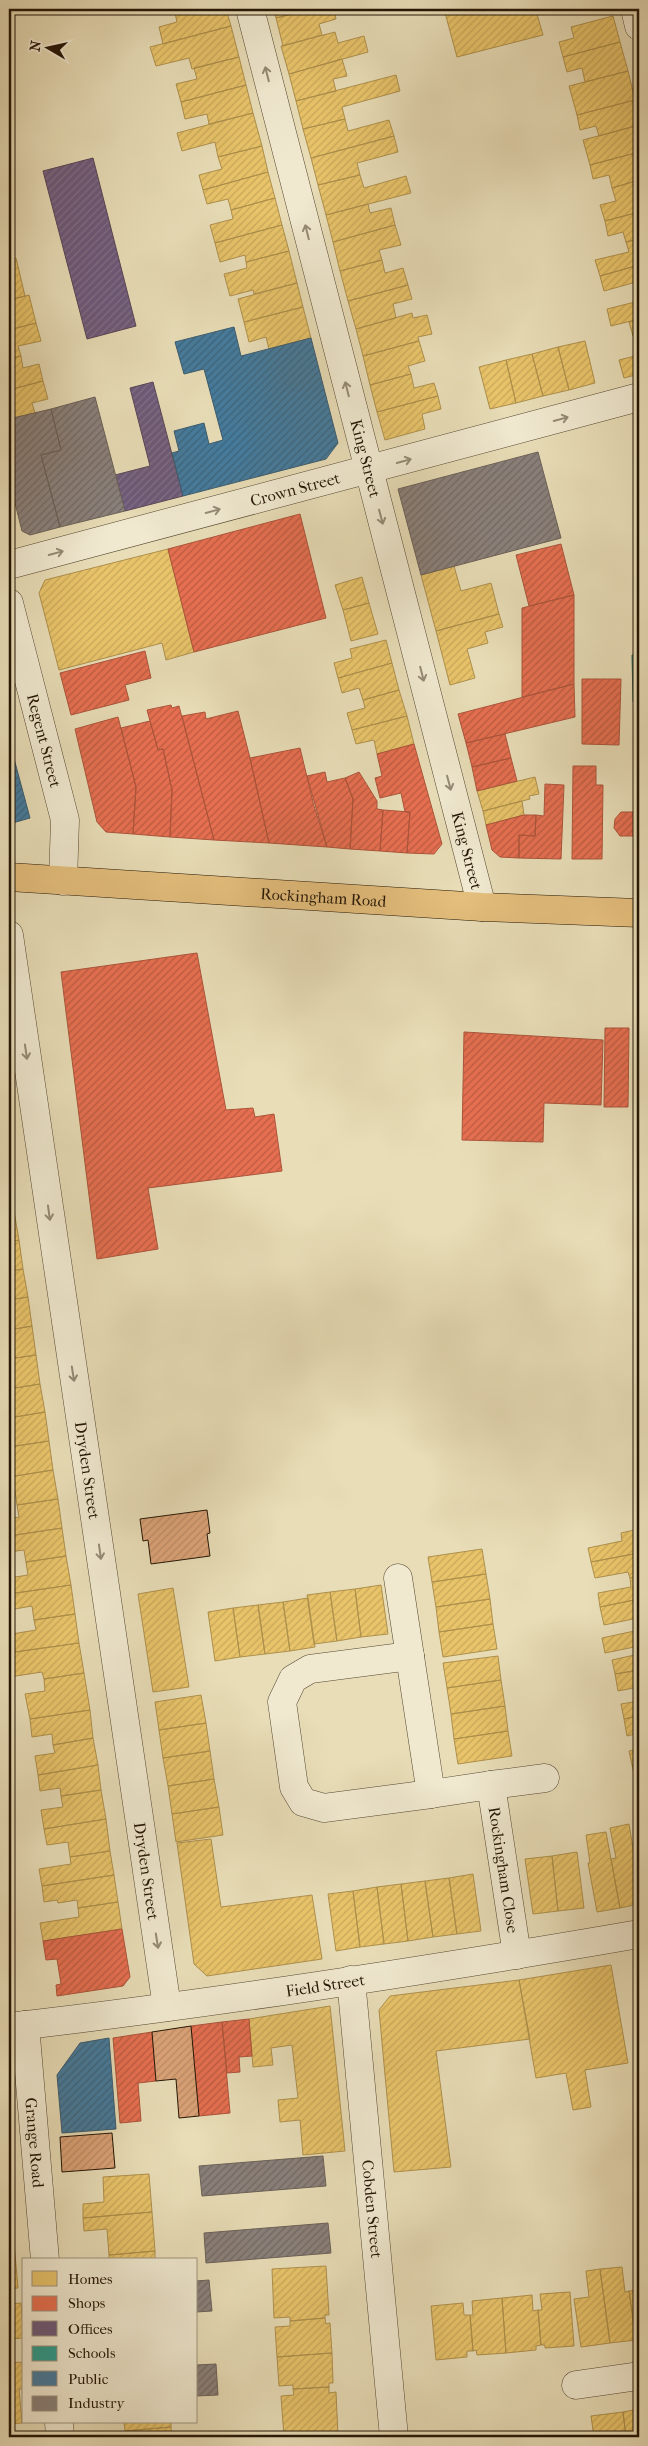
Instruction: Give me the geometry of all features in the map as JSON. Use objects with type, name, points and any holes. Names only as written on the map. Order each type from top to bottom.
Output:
[{"type":"main road","name":"Rockingham Road","points":[[9,877],[64,882],[482,907],[639,913]]},
{"type":"street","name":"King Street","points":[[250,9],[482,907]]},
{"type":"street","points":[[635,9],[639,26]]},
{"type":"street","name":"Crown Street","points":[[9,565],[639,397]]},
{"type":"street","name":"Regent Street","points":[[9,603],[65,820],[64,882]]},
{"type":"street","name":"Dryden Street","points":[[9,935],[167,2007]]},
{"type":"street","points":[[398,1578],[432,1794]]},
{"type":"street","name":"Rockingham Close","points":[[410,1656],[310,1669],[293,1679],[282,1702],[294,1787],[303,1802],[324,1808],[545,1778]]},
{"type":"street","name":"Rockingham Close","points":[[492,1785],[517,1956]]},
{"type":"street","name":"Field Street","points":[[17,2026],[167,2007],[517,1956],[639,1934]]},
{"type":"street","name":"Cobden Street","points":[[351,1980],[394,2437]]},
{"type":"street","name":"Grange Road","points":[[17,2026],[45,2258]]},
{"type":"street","points":[[576,2385],[639,2376]]},
{"type":"street","points":[[59,2424],[60,2437]]},
{"type":"building: Homes","points":[[191,9],[226,9],[231,26],[163,44],[159,27],[177,22],[175,13]]},
{"type":"building: Homes","points":[[274,9],[311,9],[276,18]]},
{"type":"building: Homes","points":[[311,9],[334,9],[336,19],[319,24],[322,35],[283,46],[276,18]]},
{"type":"building: Homes","points":[[444,9],[558,9],[537,14],[543,35],[457,57]]},
{"type":"building: Homes","points":[[613,16],[620,42],[563,57],[559,42],[574,38],[571,27]]},
{"type":"building: Homes","points":[[231,26],[239,57],[192,69],[189,58],[156,66],[150,47]]},
{"type":"building: Homes","points":[[335,32],[338,43],[364,36],[368,52],[289,74],[281,46]]},
{"type":"building: Homes","points":[[620,42],[628,71],[585,82],[582,68],[567,72],[563,57]]},
{"type":"building: Homes","points":[[239,57],[246,85],[181,102],[176,84],[197,79],[194,68]]},
{"type":"building: Homes","points":[[342,59],[347,76],[333,79],[336,91],[296,101],[289,74]]},
{"type":"building: Homes","points":[[628,71],[635,100],[577,115],[569,86]]},
{"type":"building: Homes","points":[[396,75],[400,91],[342,107],[345,119],[303,129],[296,101]]},
{"type":"building: Homes","points":[[246,85],[253,113],[209,124],[207,114],[185,119],[181,102]]},
{"type":"building: Homes","points":[[635,100],[639,114],[639,125],[599,136],[596,126],[580,130],[577,115]]},
{"type":"building: Homes","points":[[253,113],[262,146],[218,157],[215,142],[182,151],[177,133]]},
{"type":"building: Homes","points":[[345,119],[348,131],[389,120],[394,136],[311,158],[303,129]]},
{"type":"building: Homes","points":[[639,125],[639,152],[590,165],[583,140]]},
{"type":"building: Homes","points":[[394,136],[398,152],[357,163],[360,175],[318,185],[311,158]]},
{"type":"building: Homes","points":[[262,146],[268,172],[203,190],[199,175],[222,169],[218,157]]},
{"type":"building: Homes","points":[[639,152],[639,180],[612,188],[609,175],[593,179],[590,165]]},
{"type":"building: Homes","points":[[268,172],[275,198],[231,210],[228,199],[207,204],[203,190]]},
{"type":"building: Homes","points":[[360,175],[364,188],[406,176],[411,193],[326,215],[318,185]]},
{"type":"building: Homes","points":[[639,180],[639,212],[605,221],[600,205],[616,201],[612,188]]},
{"type":"building: Homes","points":[[275,198],[282,225],[215,243],[210,225],[233,219],[231,210]]},
{"type":"building: Homes","points":[[368,204],[370,213],[391,208],[395,225],[333,242],[326,215]]},
{"type":"building: Homes","points":[[639,212],[639,239],[626,242],[623,232],[608,236],[605,221]]},
{"type":"building: Homes","points":[[282,225],[289,251],[246,262],[245,255],[220,262],[215,243]]},
{"type":"building: Homes","points":[[395,225],[401,245],[379,250],[382,260],[340,271],[333,242]]},
{"type":"building: Homes","points":[[639,239],[639,265],[600,276],[595,260],[629,252],[626,242]]},
{"type":"building: Homes","points":[[289,251],[297,283],[254,294],[253,290],[230,296],[224,274],[247,268],[246,262]]},
{"type":"building: Homes","points":[[16,258],[25,296],[9,300],[9,259]]},
{"type":"building: Homes","points":[[382,260],[385,273],[403,268],[408,285],[348,301],[340,271]]},
{"type":"building: Homes","points":[[639,265],[639,293],[636,282],[604,291],[600,276]]},
{"type":"building: Homes","points":[[297,283],[303,307],[244,322],[238,299]]},
{"type":"building: Homes","points":[[408,285],[412,299],[393,304],[396,318],[356,329],[348,301]]},
{"type":"building: Homes","points":[[29,295],[36,323],[9,330],[9,300]]},
{"type":"building: Homes","points":[[639,301],[639,319],[611,326],[607,309]]},
{"type":"building: Homes","points":[[303,307],[311,338],[269,349],[266,337],[249,342],[244,322]]},
{"type":"building: Homes","points":[[412,313],[413,318],[427,315],[432,334],[418,337],[419,341],[363,356],[356,329]]},
{"type":"building: Homes","points":[[639,319],[639,334],[633,336],[629,322]]},
{"type":"building: Homes","points":[[36,323],[41,341],[18,346],[21,356],[9,359],[9,330]]},
{"type":"building: Homes","points":[[419,341],[425,361],[408,366],[411,374],[370,385],[363,356]]},
{"type":"building: Homes","points":[[585,341],[595,383],[569,390],[558,347]]},
{"type":"building: Homes","points":[[558,347],[569,390],[543,396],[532,354]]},
{"type":"building: Homes","points":[[532,354],[543,396],[516,403],[506,360]]},
{"type":"building: Homes","points":[[639,355],[639,374],[624,378],[619,360]]},
{"type":"building: Homes","points":[[21,356],[23,368],[39,364],[43,381],[9,390],[9,359]]},
{"type":"building: Homes","points":[[506,360],[516,403],[490,409],[479,367]]},
{"type":"building: Homes","points":[[411,374],[414,388],[434,383],[438,396],[377,412],[370,385]]},
{"type":"building: Homes","points":[[43,381],[48,399],[32,403],[35,413],[9,419],[9,390]]},
{"type":"building: Homes","points":[[438,396],[441,409],[422,414],[425,429],[385,440],[377,412]]},
{"type":"building: Homes","points":[[168,549],[194,652],[166,660],[162,643],[59,670],[39,593],[45,580]]},
{"type":"building: Homes","points":[[454,566],[461,591],[491,583],[499,614],[436,631],[421,575]]},
{"type":"building: Homes","points":[[362,577],[369,603],[343,610],[335,585]]},
{"type":"building: Homes","points":[[369,603],[378,634],[351,641],[343,610]]},
{"type":"building: Homes","points":[[499,614],[503,627],[485,632],[488,643],[467,649],[475,678],[450,685],[436,631]]},
{"type":"building: Homes","points":[[386,640],[392,663],[338,678],[334,663],[352,658],[350,649]]},
{"type":"building: Homes","points":[[392,663],[399,690],[363,700],[359,688],[342,693],[338,678]]},
{"type":"building: Homes","points":[[399,690],[407,716],[352,730],[347,713],[365,708],[363,700]]},
{"type":"building: Homes","points":[[407,716],[414,744],[377,754],[374,740],[356,744],[352,730]]},
{"type":"building: Homes","points":[[535,777],[539,794],[529,796],[530,799],[483,811],[477,791]]},
{"type":"building: Homes","points":[[522,801],[524,815],[486,825],[483,811]]},
{"type":"building: Homes","points":[[9,1183],[14,1211],[9,1212]]},
{"type":"building: Homes","points":[[14,1211],[19,1240],[9,1242],[9,1212]]},
{"type":"building: Homes","points":[[19,1240],[23,1269],[9,1271],[9,1242]]},
{"type":"building: Homes","points":[[23,1269],[28,1297],[9,1300],[9,1271]]},
{"type":"building: Homes","points":[[28,1297],[32,1326],[9,1330],[9,1300]]},
{"type":"building: Homes","points":[[32,1326],[36,1355],[9,1359],[9,1330]]},
{"type":"building: Homes","points":[[36,1355],[40,1384],[9,1389],[9,1359]]},
{"type":"building: Homes","points":[[40,1384],[45,1412],[9,1418],[9,1389]]},
{"type":"building: Homes","points":[[45,1412],[49,1441],[9,1447],[9,1418]]},
{"type":"building: Homes","points":[[49,1441],[53,1470],[9,1477],[9,1447]]},
{"type":"building: Homes","points":[[53,1470],[58,1499],[17,1505],[15,1491],[9,1492],[9,1477]]},
{"type":"building: Homes","points":[[58,1499],[62,1528],[9,1536],[9,1519],[19,1517],[17,1505]]},
{"type":"building: Homes","points":[[62,1528],[66,1556],[26,1562],[24,1550],[9,1552],[9,1536]]},
{"type":"building: Homes","points":[[639,1529],[639,1553],[591,1562],[588,1548],[622,1541],[621,1533]]},
{"type":"building: Homes","points":[[482,1549],[486,1574],[432,1582],[428,1557]]},
{"type":"building: Homes","points":[[639,1553],[639,1576],[630,1578],[628,1572],[595,1578],[591,1562]]},
{"type":"building: Homes","points":[[66,1556],[71,1585],[9,1594],[9,1578],[28,1575],[26,1562]]},
{"type":"building: Homes","points":[[486,1574],[490,1599],[436,1607],[432,1582]]},
{"type":"building: Homes","points":[[639,1576],[639,1599],[600,1607],[598,1593],[631,1587],[630,1578]]},
{"type":"building: Homes","points":[[71,1585],[75,1614],[34,1620],[32,1606],[9,1610],[9,1594]]},
{"type":"building: Homes","points":[[381,1585],[388,1634],[361,1637],[355,1589]]},
{"type":"building: Homes","points":[[173,1588],[189,1687],[153,1692],[138,1594]]},
{"type":"building: Homes","points":[[355,1589],[361,1637],[337,1641],[330,1592]]},
{"type":"building: Homes","points":[[330,1592],[337,1641],[314,1644],[307,1595]]},
{"type":"building: Homes","points":[[308,1598],[315,1647],[290,1651],[283,1602]]},
{"type":"building: Homes","points":[[490,1599],[493,1624],[439,1632],[436,1607]]},
{"type":"building: Homes","points":[[639,1599],[639,1623],[638,1618],[604,1625],[600,1607]]},
{"type":"building: Homes","points":[[283,1602],[290,1651],[265,1654],[258,1605]]},
{"type":"building: Homes","points":[[258,1605],[265,1654],[240,1657],[233,1608]]},
{"type":"building: Homes","points":[[233,1608],[240,1657],[215,1661],[208,1612]]},
{"type":"building: Homes","points":[[75,1614],[79,1643],[14,1652],[12,1634],[36,1630],[34,1620]]},
{"type":"building: Homes","points":[[493,1624],[497,1649],[443,1657],[439,1632]]},
{"type":"building: Homes","points":[[639,1630],[639,1646],[605,1653],[602,1638]]},
{"type":"building: Homes","points":[[79,1643],[84,1673],[44,1679],[42,1672],[9,1677],[9,1653]]},
{"type":"building: Homes","points":[[639,1654],[639,1670],[615,1674],[612,1660]]},
{"type":"building: Homes","points":[[498,1656],[501,1680],[447,1688],[443,1663]]},
{"type":"building: Homes","points":[[639,1670],[639,1687],[618,1691],[615,1674]]},
{"type":"building: Homes","points":[[84,1673],[90,1710],[30,1719],[25,1694],[45,1691],[44,1679]]},
{"type":"building: Homes","points":[[501,1680],[505,1706],[451,1714],[447,1688]]},
{"type":"building: Homes","points":[[201,1695],[206,1723],[159,1730],[155,1702]]},
{"type":"building: Homes","points":[[639,1701],[639,1716],[624,1719],[621,1704]]},
{"type":"building: Homes","points":[[505,1706],[508,1731],[454,1739],[451,1714]]},
{"type":"building: Homes","points":[[90,1710],[93,1738],[53,1745],[52,1734],[32,1737],[30,1719]]},
{"type":"building: Homes","points":[[639,1716],[639,1733],[627,1736],[624,1719]]},
{"type":"building: Homes","points":[[206,1723],[210,1751],[163,1758],[159,1730]]},
{"type":"building: Homes","points":[[508,1731],[512,1756],[458,1764],[454,1739]]},
{"type":"building: Homes","points":[[93,1738],[98,1765],[38,1775],[35,1756],[55,1753],[53,1745]]},
{"type":"building: Homes","points":[[639,1749],[639,1763],[632,1765],[629,1751]]},
{"type":"building: Homes","points":[[210,1751],[214,1779],[168,1786],[163,1758]]},
{"type":"building: Homes","points":[[639,1763],[639,1778],[635,1779],[632,1765]]},
{"type":"building: Homes","points":[[98,1765],[101,1790],[61,1796],[60,1788],[40,1791],[38,1775]]},
{"type":"building: Homes","points":[[214,1779],[219,1807],[172,1814],[168,1786]]},
{"type":"building: Homes","points":[[101,1790],[106,1819],[44,1829],[41,1810],[63,1807],[61,1796]]},
{"type":"building: Homes","points":[[219,1807],[223,1835],[176,1842],[172,1814]]},
{"type":"building: Homes","points":[[106,1819],[110,1851],[70,1857],[68,1842],[47,1845],[44,1829]]},
{"type":"building: Homes","points":[[629,1824],[639,1885],[639,1904],[620,1908],[611,1859],[616,1858],[610,1828]]},
{"type":"building: Homes","points":[[606,1832],[620,1908],[597,1912],[588,1863],[590,1863],[586,1835]]},
{"type":"building: Homes","points":[[211,1839],[221,1907],[312,1895],[322,1959],[207,1976],[194,1964],[177,1843]]},
{"type":"building: Homes","points":[[110,1851],[114,1875],[42,1886],[39,1869],[71,1864],[70,1857]]},
{"type":"building: Homes","points":[[577,1852],[584,1908],[558,1911],[552,1856]]},
{"type":"building: Homes","points":[[639,1854],[639,1885],[634,1855]]},
{"type":"building: Homes","points":[[552,1856],[558,1911],[533,1914],[525,1859]]},
{"type":"building: Homes","points":[[473,1874],[481,1931],[457,1934],[449,1878]]},
{"type":"building: Homes","points":[[114,1875],[118,1902],[78,1908],[77,1900],[58,1903],[57,1900],[44,1902],[42,1886]]},
{"type":"building: Homes","points":[[449,1878],[457,1934],[433,1937],[425,1881]]},
{"type":"building: Homes","points":[[425,1881],[433,1937],[408,1941],[401,1884]]},
{"type":"building: Homes","points":[[401,1884],[408,1941],[384,1944],[377,1887]]},
{"type":"building: Homes","points":[[377,1887],[384,1944],[360,1947],[353,1891]]},
{"type":"building: Homes","points":[[353,1891],[360,1947],[336,1951],[328,1894]]},
{"type":"building: Homes","points":[[118,1902],[122,1929],[43,1941],[40,1923],[79,1917],[78,1908]]},
{"type":"building: Homes","points":[[611,1965],[628,2063],[585,2070],[591,2107],[573,2110],[566,2073],[536,2078],[519,1980]]},
{"type":"building: Homes","points":[[519,1980],[530,2039],[436,2051],[451,2167],[394,2172],[379,2010],[390,1996]]},
{"type":"building: Homes","points":[[330,2006],[345,2151],[303,2155],[300,2120],[280,2122],[278,2100],[298,2098],[292,2045],[271,2048],[273,2065],[253,2067],[249,2019]]},
{"type":"building: Homes","points":[[149,2174],[152,2212],[83,2218],[83,2204],[104,2202],[103,2177]]},
{"type":"building: Homes","points":[[11,2177],[13,2205],[9,2205],[9,2178]]},
{"type":"building: Homes","points":[[152,2212],[155,2251],[109,2255],[107,2229],[84,2231],[83,2218]]},
{"type":"building: Homes","points":[[9,2220],[12,2220],[15,2254],[9,2255]]},
{"type":"building: Homes","points":[[155,2251],[155,2258],[109,2258],[109,2255]]},
{"type":"building: Homes","points":[[15,2254],[18,2288],[9,2289],[9,2255]]},
{"type":"building: Homes","points":[[636,2264],[639,2264],[639,2290]]},
{"type":"building: Homes","points":[[326,2266],[329,2315],[325,2315],[325,2318],[290,2321],[290,2317],[274,2318],[272,2269]]},
{"type":"building: Homes","points":[[622,2267],[625,2292],[629,2291],[636,2340],[610,2343],[600,2269]]},
{"type":"building: Homes","points":[[600,2269],[610,2343],[581,2347],[574,2299],[589,2297],[586,2271]]},
{"type":"building: Homes","points":[[639,2290],[639,2339],[636,2340],[629,2291]]},
{"type":"building: Homes","points":[[570,2292],[574,2346],[545,2348],[545,2345],[541,2345],[538,2310],[542,2310],[540,2294]]},
{"type":"building: Homes","points":[[532,2295],[533,2311],[538,2310],[541,2345],[536,2346],[536,2350],[506,2353],[502,2298]]},
{"type":"building: Homes","points":[[502,2298],[506,2353],[477,2355],[476,2350],[473,2351],[470,2315],[473,2315],[472,2301]]},
{"type":"building: Homes","points":[[21,2303],[22,2338],[9,2339],[9,2304]]},
{"type":"building: Homes","points":[[463,2303],[464,2315],[470,2315],[473,2351],[467,2351],[467,2357],[436,2360],[431,2306]]},
{"type":"building: Homes","points":[[325,2318],[326,2324],[330,2323],[332,2353],[277,2357],[275,2327],[290,2326],[290,2321]]},
{"type":"building: Homes","points":[[332,2353],[333,2383],[329,2383],[329,2387],[293,2389],[293,2385],[279,2386],[277,2357]]},
{"type":"building: Homes","points":[[22,2362],[22,2389],[19,2389],[22,2423],[9,2424],[9,2363]]},
{"type":"building: Homes","points":[[329,2387],[329,2393],[336,2392],[338,2436],[284,2437],[281,2396],[294,2395],[293,2389]]},
{"type":"building: Homes","points":[[639,2409],[639,2437],[626,2437],[623,2412]]},
{"type":"building: Homes","points":[[623,2412],[626,2437],[594,2437],[591,2416]]},
{"type":"building: Homes","points":[[124,2424],[171,2424],[171,2427],[125,2431]]},
{"type":"building: Homes","points":[[171,2427],[172,2437],[125,2437],[125,2431]]},
{"type":"building: Shops","points":[[300,514],[326,618],[194,652],[168,549]]},
{"type":"building: Shops","points":[[561,544],[574,595],[529,606],[516,555]]},
{"type":"building: Shops","points":[[574,595],[574,684],[522,697],[522,608]]},
{"type":"building: Shops","points":[[145,651],[151,678],[125,685],[129,700],[71,715],[60,673]]},
{"type":"building: Shops","points":[[582,679],[621,679],[619,745],[582,744]]},
{"type":"building: Shops","points":[[574,684],[575,717],[466,743],[458,714]]},
{"type":"building: Shops","points":[[171,705],[172,708],[179,706],[214,840],[170,837],[172,790],[163,749],[158,750],[147,710]]},
{"type":"building: Shops","points":[[238,711],[269,843],[214,840],[182,716],[205,712],[206,719]]},
{"type":"building: Shops","points":[[118,717],[136,787],[133,834],[106,832],[97,822],[75,729]]},
{"type":"building: Shops","points":[[150,721],[158,750],[163,749],[172,790],[170,837],[133,834],[136,787],[121,728]]},
{"type":"building: Shops","points":[[505,734],[511,758],[472,767],[466,743]]},
{"type":"building: Shops","points":[[414,744],[442,844],[434,854],[407,853],[410,812],[405,812],[401,793],[380,798],[375,778],[382,776],[377,754]]},
{"type":"building: Shops","points":[[300,748],[314,806],[327,847],[269,843],[250,758]]},
{"type":"building: Shops","points":[[511,758],[517,781],[477,791],[472,767]]},
{"type":"building: Shops","points":[[573,766],[596,766],[596,785],[603,785],[602,859],[572,859]]},
{"type":"building: Shops","points":[[325,772],[327,782],[345,778],[353,799],[350,849],[327,847],[307,776]]},
{"type":"building: Shops","points":[[359,772],[377,801],[377,809],[383,810],[380,851],[350,849],[353,799],[345,778]]},
{"type":"building: Shops","points":[[545,784],[564,785],[561,859],[519,858],[519,835],[535,836],[536,815],[544,816]]},
{"type":"building: Shops","points":[[634,800],[639,800],[639,858],[634,858],[634,836],[620,836],[614,828],[615,819],[621,812],[634,812]]},
{"type":"building: Shops","points":[[383,810],[410,812],[407,853],[380,851]]},
{"type":"building: Shops","points":[[524,815],[536,815],[535,836],[519,835],[519,858],[500,857],[492,850],[486,825]]},
{"type":"building: Shops","points":[[197,953],[226,1110],[253,1108],[255,1117],[274,1114],[282,1171],[148,1188],[158,1249],[97,1259],[61,972]]},
{"type":"building: Shops","points":[[605,1028],[629,1028],[628,1107],[604,1107]]},
{"type":"building: Shops","points":[[464,1032],[603,1040],[601,1105],[544,1103],[543,1142],[462,1140]]},
{"type":"building: Shops","points":[[635,1033],[639,1033],[639,1104],[635,1104]]},
{"type":"building: Shops","points":[[122,1929],[130,1977],[123,1986],[57,1996],[56,1985],[61,1984],[57,1959],[46,1960],[43,1941]]},
{"type":"building: Shops","points":[[249,2019],[252,2056],[239,2057],[240,2072],[227,2073],[222,2022]]},
{"type":"building: Shops","points":[[222,2022],[230,2113],[199,2116],[191,2026]]},
{"type":"building: Shops","points":[[152,2032],[156,2081],[138,2083],[141,2121],[120,2123],[113,2038]]},
{"type":"building: Offices","points":[[93,158],[136,326],[87,339],[43,171]]},
{"type":"building: Offices","points":[[153,382],[183,496],[125,511],[115,475],[150,466],[130,388]]},
{"type":"building: Schools","points":[[632,655],[639,655],[639,702],[633,702]]},
{"type":"building: Public","points":[[234,327],[241,356],[311,338],[338,443],[326,459],[183,496],[172,453],[179,451],[174,431],[204,423],[209,444],[223,440],[204,369],[184,374],[175,342]]},
{"type":"building: Public","points":[[9,740],[30,818],[9,824]]},
{"type":"building: Public","points":[[109,2038],[116,2129],[62,2133],[57,2075],[80,2043]]},
{"type":"building: Industry","points":[[95,397],[125,511],[60,527],[41,455],[61,450],[51,409]]},
{"type":"building: Industry","points":[[51,409],[61,450],[41,455],[60,527],[30,535],[22,531],[9,479],[9,419]]},
{"type":"building: Industry","points":[[538,452],[561,538],[421,575],[398,489]]},
{"type":"building: Industry","points":[[323,2156],[326,2186],[202,2196],[199,2166]]},
{"type":"building: Industry","points":[[328,2223],[331,2253],[206,2263],[204,2233]]},
{"type":"building: Industry","points":[[209,2280],[212,2311],[198,2312],[198,2281]]},
{"type":"building: Industry","points":[[216,2364],[218,2395],[198,2396],[198,2365]]},
{"type":"building: Other","points":[[207,1510],[210,1533],[207,1534],[210,1556],[151,1564],[148,1540],[143,1541],[140,1519]]},
{"type":"building: Other","points":[[191,2026],[199,2116],[179,2118],[176,2079],[156,2081],[152,2032]]},
{"type":"building: Other","points":[[112,2133],[115,2168],[62,2172],[60,2137]]}]
